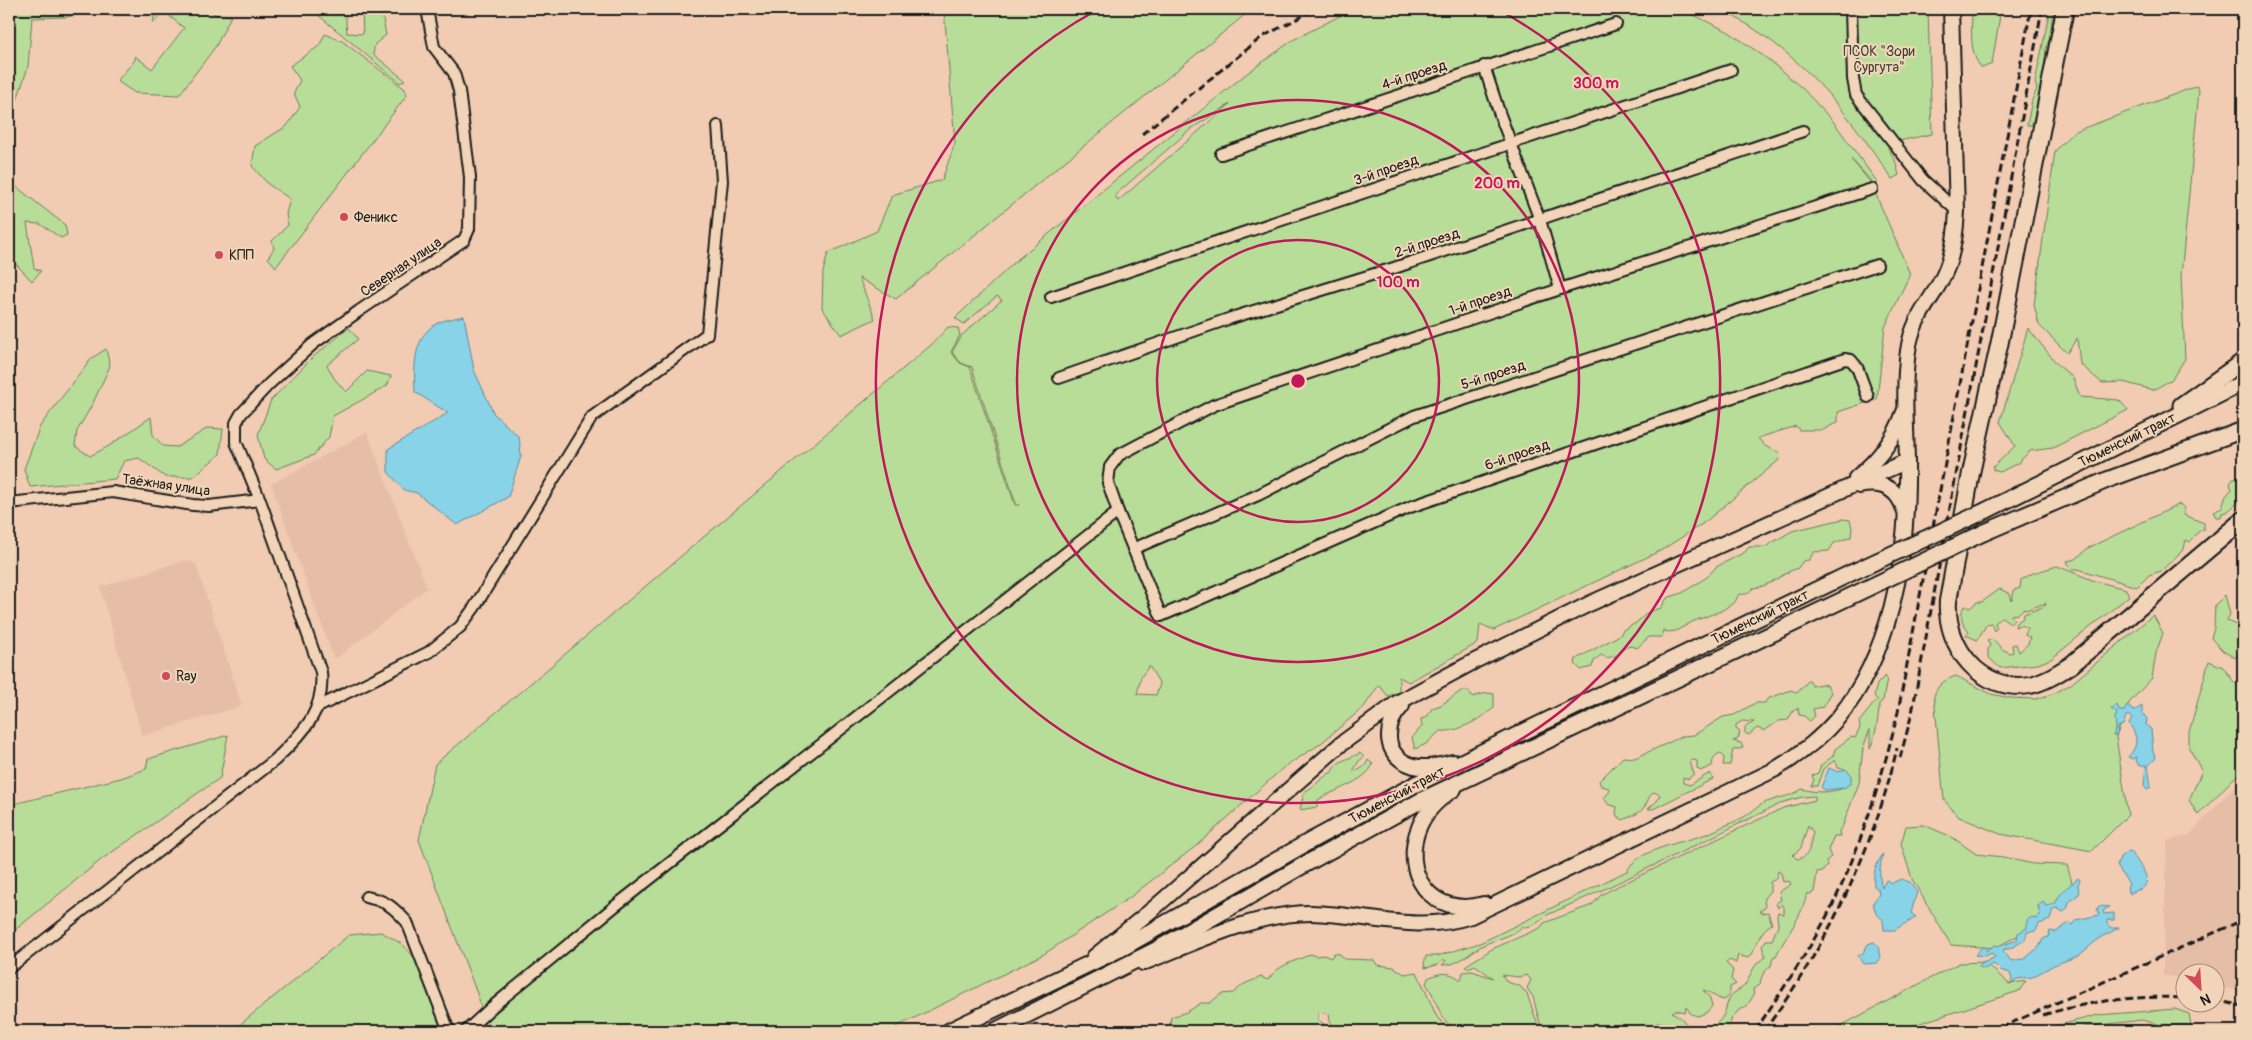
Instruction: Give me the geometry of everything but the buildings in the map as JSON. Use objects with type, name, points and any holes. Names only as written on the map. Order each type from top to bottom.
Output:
[{"type":"highway","points":[[2064,9],[2000,341],[1971,473],[1948,602],[1947,615],[1954,642],[1969,664],[1992,680],[2015,686],[2031,685],[2045,680],[2071,665],[2243,520]]},
{"type":"main road","points":[[1089,985],[1202,940],[1273,918],[1293,914],[1325,914],[1431,925],[1456,921],[1471,916],[1745,786],[1790,760],[1824,733],[1852,699],[1872,660],[1888,614],[1902,552],[1906,518],[1907,364],[1910,340],[1922,309],[1946,271],[1955,240],[1957,211],[1951,9]]},
{"type":"main road","points":[[2128,439],[2243,361]]},
{"type":"main road","name":"Тюменский тракт","points":[[949,1031],[1069,975],[1157,929],[1379,804],[1466,759],[1851,573],[1985,511],[2243,383]]},
{"type":"main road","points":[[1834,492],[1856,478],[1878,459],[1895,434],[1907,403]]},
{"type":"main road","name":"Тюменский тракт","points":[[995,1031],[1171,942],[1354,836],[1422,800],[1983,533],[2107,480],[2243,430]]},
{"type":"main road","points":[[1069,975],[1131,928],[1341,744],[1398,703],[1589,604],[1834,492],[1907,462]]},
{"type":"main road","points":[[1834,492],[1862,485],[1876,484],[1888,487],[1897,493],[1902,502],[1906,518]]},
{"type":"main road","points":[[1424,688],[1404,703],[1390,721],[1389,741],[1393,751],[1405,762],[1424,767],[1466,759]]},
{"type":"main road","points":[[1474,775],[1434,804],[1422,821],[1414,851],[1418,879],[1428,894],[1447,905],[1464,908],[1516,895]]},
{"type":"street","name":"Северная улица","points":[[318,707],[321,696],[321,672],[260,500],[236,442],[235,428],[241,414],[270,384],[314,344],[464,240],[469,229],[470,177],[459,90],[454,73],[434,47],[428,9]]},
{"type":"street","points":[[1852,9],[1853,79],[1856,94],[1918,174],[1933,191],[1957,211]]},
{"type":"street","name":"4-й проезд","points":[[1221,154],[1616,24]]},
{"type":"street","points":[[1484,66],[1500,115],[1540,220],[1560,288]]},
{"type":"street","name":"3-й проезд","points":[[1051,297],[1731,70]]},
{"type":"street","points":[[9,968],[274,760],[308,724],[318,707],[429,652],[460,627],[474,608],[592,417],[707,334],[722,181],[718,126]]},
{"type":"street","name":"2-й проезд","points":[[1059,378],[1231,318],[1394,268],[1803,131]]},
{"type":"street","name":"1-й проезд","points":[[1118,512],[1108,483],[1110,468],[1119,455],[1214,405],[1560,288],[1872,189]]},
{"type":"street","name":"5-й проезд","points":[[1133,549],[1258,495],[1414,416],[1877,265]]},
{"type":"street","name":"6-й проезд","points":[[1133,549],[1162,616],[1410,507],[1846,359],[1850,360],[1857,368],[1868,397]]},
{"type":"street","name":"Таёжная улица","points":[[9,503],[113,492],[209,506],[260,500]]},
{"type":"street","points":[[466,1031],[492,1007],[614,907],[1118,512],[1133,549]]},
{"type":"street","points":[[366,897],[382,900],[395,909],[407,922],[449,1031]]},
{"type":"shaded area","points":[[367,432],[427,588],[334,660],[271,484]]},
{"type":"shaded area","points":[[186,560],[196,564],[242,706],[142,736],[100,587]]},
{"type":"shaded area","points":[[2243,777],[2243,991],[2224,988],[2224,962],[2174,962],[2174,977],[2163,975],[2167,841],[2189,835]]},
{"type":"green space","points":[[9,9],[75,9],[83,13],[67,17],[32,18],[28,67],[9,124]]},
{"type":"green space","points":[[155,9],[213,9],[214,14],[231,16],[216,46],[179,95],[135,93],[117,81],[135,60],[135,56],[152,69],[184,28],[163,11],[153,24]]},
{"type":"green space","points":[[311,9],[345,9],[347,33],[363,34],[362,11],[381,9],[386,35],[375,44],[373,54],[405,80],[400,83]]},
{"type":"green space","points":[[944,9],[1252,9],[896,299],[859,278],[875,319],[841,335],[822,308],[823,272],[828,253],[877,231],[892,195],[942,180],[955,143]]},
{"type":"green space","points":[[1353,9],[1681,9],[1729,32],[1765,57],[1802,88],[1833,121],[1878,183],[1875,185],[1851,159],[1871,183],[1910,274],[1885,327],[1877,399],[1838,412],[1838,422],[1823,430],[1799,430],[1796,426],[1758,438],[1765,446],[1780,453],[1779,460],[1705,522],[1662,550],[1494,630],[1480,624],[1478,643],[1409,682],[1399,677],[1399,692],[1388,696],[1379,685],[1364,707],[1320,744],[1283,768],[1196,846],[1129,898],[1044,954],[888,1031],[485,1031],[479,999],[419,840],[435,764],[931,345],[948,327],[958,328],[960,335],[951,352],[960,363],[970,367],[1015,505],[1019,505],[1015,501],[972,367],[961,363],[952,352],[962,335],[1002,300],[997,296],[964,324],[955,318],[1018,259],[1246,74],[1293,40]],"holes":[[[1230,104],[1118,201],[1115,195],[1191,129]],[[1149,666],[1160,684],[1156,695],[1137,694],[1141,677]]]},
{"type":"green space","name":"ПСОК \"Зори Сургута\"","points":[[1720,9],[1742,9],[1752,14],[1746,9],[1928,9],[1932,134],[1899,141],[1888,148],[1895,160],[1899,175],[1892,179],[1837,104],[1796,61],[1773,42]]},
{"type":"green space","points":[[1972,9],[2001,9],[1992,64],[1982,68],[1973,48],[1971,32]]},
{"type":"green space","points":[[2050,9],[2053,9],[2042,83],[2032,125],[2027,125],[2032,100],[2037,89],[2035,83]]},
{"type":"green space","points":[[325,34],[342,41],[405,89],[407,95],[276,267],[268,258],[274,248],[272,241],[288,225],[286,214],[290,199],[268,184],[252,166],[255,146],[287,126],[300,107],[294,93],[300,80],[290,66],[319,46]]},
{"type":"green space","points":[[2197,86],[2199,91],[2181,276],[2185,359],[2171,380],[2153,390],[2123,382],[2102,383],[2080,364],[2077,338],[2067,353],[2039,325],[2034,305],[2055,151],[2073,132]]},
{"type":"green space","points":[[9,181],[65,225],[67,235],[61,238],[40,224],[27,223],[34,268],[41,271],[32,281],[15,263],[9,251]]},
{"type":"green space","points":[[349,328],[358,339],[327,365],[334,378],[346,392],[367,371],[391,376],[387,386],[333,416],[329,437],[314,455],[276,469],[264,459],[258,435],[271,400],[313,357]]},
{"type":"green space","points":[[2028,328],[2057,364],[2073,378],[2080,397],[2119,400],[2128,410],[2053,448],[2030,451],[2018,463],[2000,472],[1993,470],[1993,467],[2015,446],[2000,422]]},
{"type":"green space","points":[[106,349],[110,366],[92,405],[77,431],[75,446],[90,456],[109,446],[151,417],[153,435],[163,446],[177,447],[208,428],[223,429],[220,454],[193,477],[165,477],[139,458],[124,461],[115,479],[30,487],[24,469],[40,426],[92,358]]},
{"type":"green space","points":[[2233,478],[2243,478],[2243,498],[2227,512],[2222,513],[2221,517],[2216,517],[2213,512],[2222,508],[2225,497],[2232,489],[2230,484]]},
{"type":"green space","points":[[2180,504],[2184,508],[2184,515],[2204,523],[2204,529],[2198,532],[2190,542],[2186,540],[2184,549],[2161,571],[2149,575],[2137,587],[2078,569],[2071,569],[2067,561],[2076,559],[2088,548]]},
{"type":"green space","points":[[1843,519],[1850,520],[1852,528],[1851,537],[1834,543],[1829,551],[1814,552],[1809,560],[1803,561],[1798,568],[1771,583],[1753,588],[1747,594],[1739,594],[1735,602],[1721,611],[1694,621],[1676,631],[1667,632],[1663,630],[1662,637],[1649,637],[1637,648],[1632,646],[1622,648],[1618,655],[1607,658],[1601,655],[1594,661],[1592,667],[1581,670],[1575,664],[1576,659],[1620,635],[1623,630],[1636,623],[1648,612],[1661,608],[1667,598],[1682,593],[1707,577],[1716,567],[1745,552],[1749,547],[1765,547],[1792,531]]},
{"type":"green space","points":[[2057,566],[2095,581],[2126,589],[2129,596],[2051,659],[2038,664],[2000,668],[1988,657],[1990,645],[1987,641],[1993,639],[2002,649],[2010,653],[2013,652],[2012,645],[2016,644],[2019,652],[2028,644],[2030,638],[2025,635],[2028,628],[2021,625],[2015,627],[2016,623],[2023,618],[2024,614],[2045,606],[2046,603],[2026,610],[2023,609],[2018,614],[2011,615],[2014,620],[2010,623],[2002,617],[1995,623],[1997,628],[1994,631],[1991,623],[1987,624],[1977,640],[1966,635],[1969,631],[1962,619],[1964,606],[1970,608],[2000,589],[2010,594],[2012,601],[2014,590],[2020,588],[2021,580],[2033,573]]},
{"type":"green space","points":[[2225,595],[2230,614],[2227,621],[2238,626],[2243,631],[2243,646],[2235,658],[2223,651],[2211,638],[2214,627],[2215,605]]},
{"type":"green space","points":[[2153,615],[2163,633],[2156,653],[2152,678],[2129,703],[2116,737],[2128,815],[2092,851],[2000,834],[1959,817],[1944,800],[1934,696],[1940,685],[1956,676],[1991,694],[2010,698],[2036,699],[2055,693],[2071,684]]},
{"type":"green space","points":[[2209,661],[2223,667],[2234,682],[2243,687],[2243,772],[2234,778],[2198,815],[2189,800],[2202,771],[2189,748],[2189,732]]},
{"type":"green space","points":[[1885,676],[1887,679],[1883,700],[1879,705],[1874,739],[1870,749],[1870,729],[1863,748],[1859,783],[1839,831],[1840,836],[1834,836],[1828,850],[1831,857],[1826,861],[1827,866],[1823,871],[1817,872],[1814,892],[1807,893],[1798,918],[1776,956],[1773,957],[1771,966],[1763,974],[1760,985],[1753,989],[1754,995],[1746,1007],[1739,1010],[1732,1018],[1727,1031],[1715,1031],[1716,1024],[1724,1015],[1730,997],[1745,985],[1755,966],[1766,957],[1762,946],[1766,940],[1772,940],[1778,925],[1778,912],[1784,914],[1782,904],[1778,908],[1776,903],[1781,900],[1779,892],[1791,884],[1789,881],[1783,882],[1781,873],[1778,871],[1776,879],[1770,882],[1770,891],[1764,898],[1765,908],[1759,911],[1762,913],[1768,912],[1772,924],[1761,935],[1748,958],[1738,955],[1736,963],[1730,960],[1726,963],[1733,970],[1731,979],[1736,984],[1730,987],[1730,993],[1724,1000],[1703,990],[1710,998],[1712,1006],[1706,1013],[1698,1016],[1691,1014],[1686,1007],[1685,1012],[1676,1010],[1672,1012],[1681,1018],[1693,1031],[1667,1031],[1668,1025],[1659,1022],[1643,1031],[1542,1031],[1533,997],[1527,988],[1531,980],[1527,975],[1519,977],[1502,975],[1507,982],[1520,986],[1527,994],[1540,1031],[1461,1031],[1453,1028],[1443,1017],[1426,984],[1428,978],[1445,973],[1461,980],[1463,972],[1472,971],[1493,978],[1475,965],[1468,968],[1465,966],[1492,949],[1540,928],[1544,923],[1592,905],[1601,895],[1618,886],[1783,808],[1815,800],[1815,796],[1784,802],[1547,915],[1536,924],[1522,927],[1512,934],[1485,944],[1453,964],[1442,965],[1446,961],[1444,960],[1437,965],[1425,968],[1426,956],[1437,956],[1480,943],[1627,871],[1633,863],[1654,850],[1716,830],[1744,817],[1767,802],[1802,789],[1823,792],[1844,788],[1845,769],[1838,768],[1835,760],[1823,769],[1817,786],[1811,786],[1814,780],[1812,776],[1818,773],[1821,765],[1833,756],[1835,749],[1851,737],[1855,738],[1860,728],[1859,722],[1875,702],[1878,701],[1874,696],[1877,684]],"holes":[[[1808,825],[1813,832],[1808,853],[1802,858],[1797,859],[1793,855],[1801,848]]]},
{"type":"green space","points":[[1809,680],[1812,686],[1827,685],[1831,692],[1823,707],[1813,709],[1815,716],[1810,721],[1804,716],[1799,715],[1798,708],[1793,711],[1788,720],[1779,721],[1764,731],[1757,728],[1749,735],[1745,733],[1745,727],[1754,722],[1742,721],[1736,725],[1736,729],[1740,732],[1738,739],[1733,741],[1741,743],[1743,748],[1733,750],[1730,765],[1723,765],[1724,758],[1721,753],[1714,758],[1712,766],[1700,771],[1697,768],[1697,761],[1693,760],[1690,762],[1694,774],[1688,779],[1683,777],[1683,783],[1690,785],[1710,773],[1713,779],[1653,809],[1648,809],[1657,801],[1660,795],[1654,792],[1641,811],[1623,820],[1616,815],[1617,807],[1608,804],[1604,798],[1610,791],[1609,788],[1601,786],[1599,781],[1623,757],[1635,758],[1683,736],[1694,735],[1723,717],[1734,715],[1755,703],[1765,703],[1767,699],[1791,690],[1797,693]]},
{"type":"green space","points":[[1461,691],[1469,691],[1472,697],[1487,693],[1494,694],[1494,708],[1476,721],[1461,728],[1440,731],[1426,744],[1415,749],[1412,738],[1422,726],[1421,719],[1427,717],[1432,708],[1441,705]]},
{"type":"green space","points":[[228,735],[220,778],[102,859],[9,935],[9,805],[121,778],[146,769],[148,759]]},
{"type":"green space","points":[[1360,753],[1364,757],[1353,771],[1362,768],[1368,760],[1373,764],[1364,776],[1324,796],[1318,800],[1317,807],[1300,810],[1304,792],[1332,772],[1340,762]]},
{"type":"green space","points":[[1924,825],[1952,837],[1976,854],[2003,857],[2033,864],[2067,865],[2073,886],[2047,915],[2021,934],[1995,948],[1951,945],[1912,879],[1901,844],[1906,826]]},
{"type":"green space","points":[[381,932],[402,944],[415,958],[442,1031],[232,1031],[349,935]]},
{"type":"green space","points":[[1334,953],[1340,954],[1344,959],[1374,960],[1377,965],[1394,967],[1404,974],[1417,972],[1437,1017],[1450,1031],[1370,1031],[1370,1029],[1364,1029],[1363,1031],[1337,1031],[1330,1021],[1329,1014],[1318,1012],[1318,1020],[1324,1024],[1328,1031],[1222,1031],[1215,1025],[1211,1031],[1184,1031],[1178,1025],[1170,1024],[1171,1017],[1187,1012],[1201,1003],[1210,1003],[1221,994],[1233,993],[1244,984],[1261,977],[1268,980],[1277,970],[1287,964],[1311,954],[1316,956],[1324,955],[1331,958]]},
{"type":"green space","points":[[1985,962],[2009,984],[2026,981],[2019,991],[1896,1031],[1831,1031],[1959,963]]},
{"type":"green space","points":[[2174,1009],[2174,1012],[2189,1014],[2191,1025],[2161,1025],[2142,1020],[2084,1027],[2078,1031],[2037,1031],[2098,1015]]},
{"type":"water","points":[[464,316],[474,370],[494,414],[519,437],[521,456],[508,497],[457,525],[417,493],[404,490],[388,472],[388,449],[448,413],[415,392],[416,355],[422,338],[434,325],[444,320]]},
{"type":"water","points":[[2117,705],[2119,711],[2124,711],[2127,706],[2134,711],[2142,706],[2142,712],[2147,719],[2146,725],[2151,729],[2153,752],[2156,758],[2148,766],[2151,787],[2147,789],[2144,785],[2146,765],[2139,766],[2136,760],[2137,757],[2132,759],[2128,757],[2136,744],[2134,732],[2129,723],[2132,718],[2129,715],[2126,716],[2123,725],[2118,727],[2117,735],[2113,736],[2116,728],[2115,718],[2117,713],[2111,709]]},
{"type":"water","points":[[1829,768],[1838,772],[1845,769],[1851,774],[1851,783],[1844,788],[1825,790],[1821,787]]},
{"type":"water","points":[[2128,851],[2132,852],[2143,869],[2146,879],[2144,887],[2130,894],[2127,888],[2129,884],[2117,866],[2120,857]]},
{"type":"water","points":[[1883,854],[1880,871],[1882,888],[1886,880],[1892,883],[1901,879],[1910,882],[1917,892],[1911,913],[1916,917],[1895,930],[1884,930],[1883,920],[1876,913],[1873,903],[1879,894],[1878,889],[1874,886],[1874,873]]},
{"type":"water","points":[[2078,878],[2080,880],[2078,885],[2079,894],[2069,902],[2067,909],[2063,912],[2057,908],[2053,909],[2050,920],[2039,924],[2036,931],[2027,932],[2025,940],[2009,949],[2004,949],[2003,953],[2010,960],[2023,960],[2039,947],[2043,939],[2048,937],[2050,931],[2056,932],[2069,923],[2072,925],[2076,920],[2099,915],[2097,910],[2099,906],[2109,907],[2103,911],[2104,914],[2114,913],[2114,920],[2107,920],[2107,924],[2112,928],[2119,928],[2101,937],[2078,956],[2054,965],[2032,977],[2017,979],[2014,983],[2011,981],[2010,973],[2000,970],[1994,964],[1984,969],[1978,966],[1995,957],[1992,953],[1985,956],[1975,955],[1982,947],[1986,947],[1986,951],[1995,945],[2000,946],[2017,940],[2018,933],[2027,928],[2027,920],[2032,917],[2036,919],[2040,915],[2038,906],[2043,902],[2046,906],[2055,904],[2061,893]]},
{"type":"water","points":[[1874,942],[1878,946],[1880,958],[1878,963],[1863,964],[1858,956],[1863,953],[1868,944]]},
{"type":"railway","points":[[1142,134],[1262,37],[1316,9]]},
{"type":"railway","points":[[1755,1031],[1806,953],[1833,904],[1862,834],[1885,761],[1898,712],[2031,9]]},
{"type":"railway","points":[[1900,758],[1912,713],[2042,9]]},
{"type":"railway","points":[[1764,1031],[1816,952],[1845,896],[1870,838],[1897,748]]},
{"type":"railway","points":[[2000,1028],[2243,920]]},
{"type":"railway","points":[[2043,1015],[2113,1000],[2174,997]]},
{"type":"railway","points":[[2224,1002],[2243,1006]]},
{"type":"place","name":"Феникс","points":[[344,217]]},
{"type":"place","name":"КПП","points":[[219,255]]},
{"type":"place","name":"Ray","points":[[166,676]]}]
